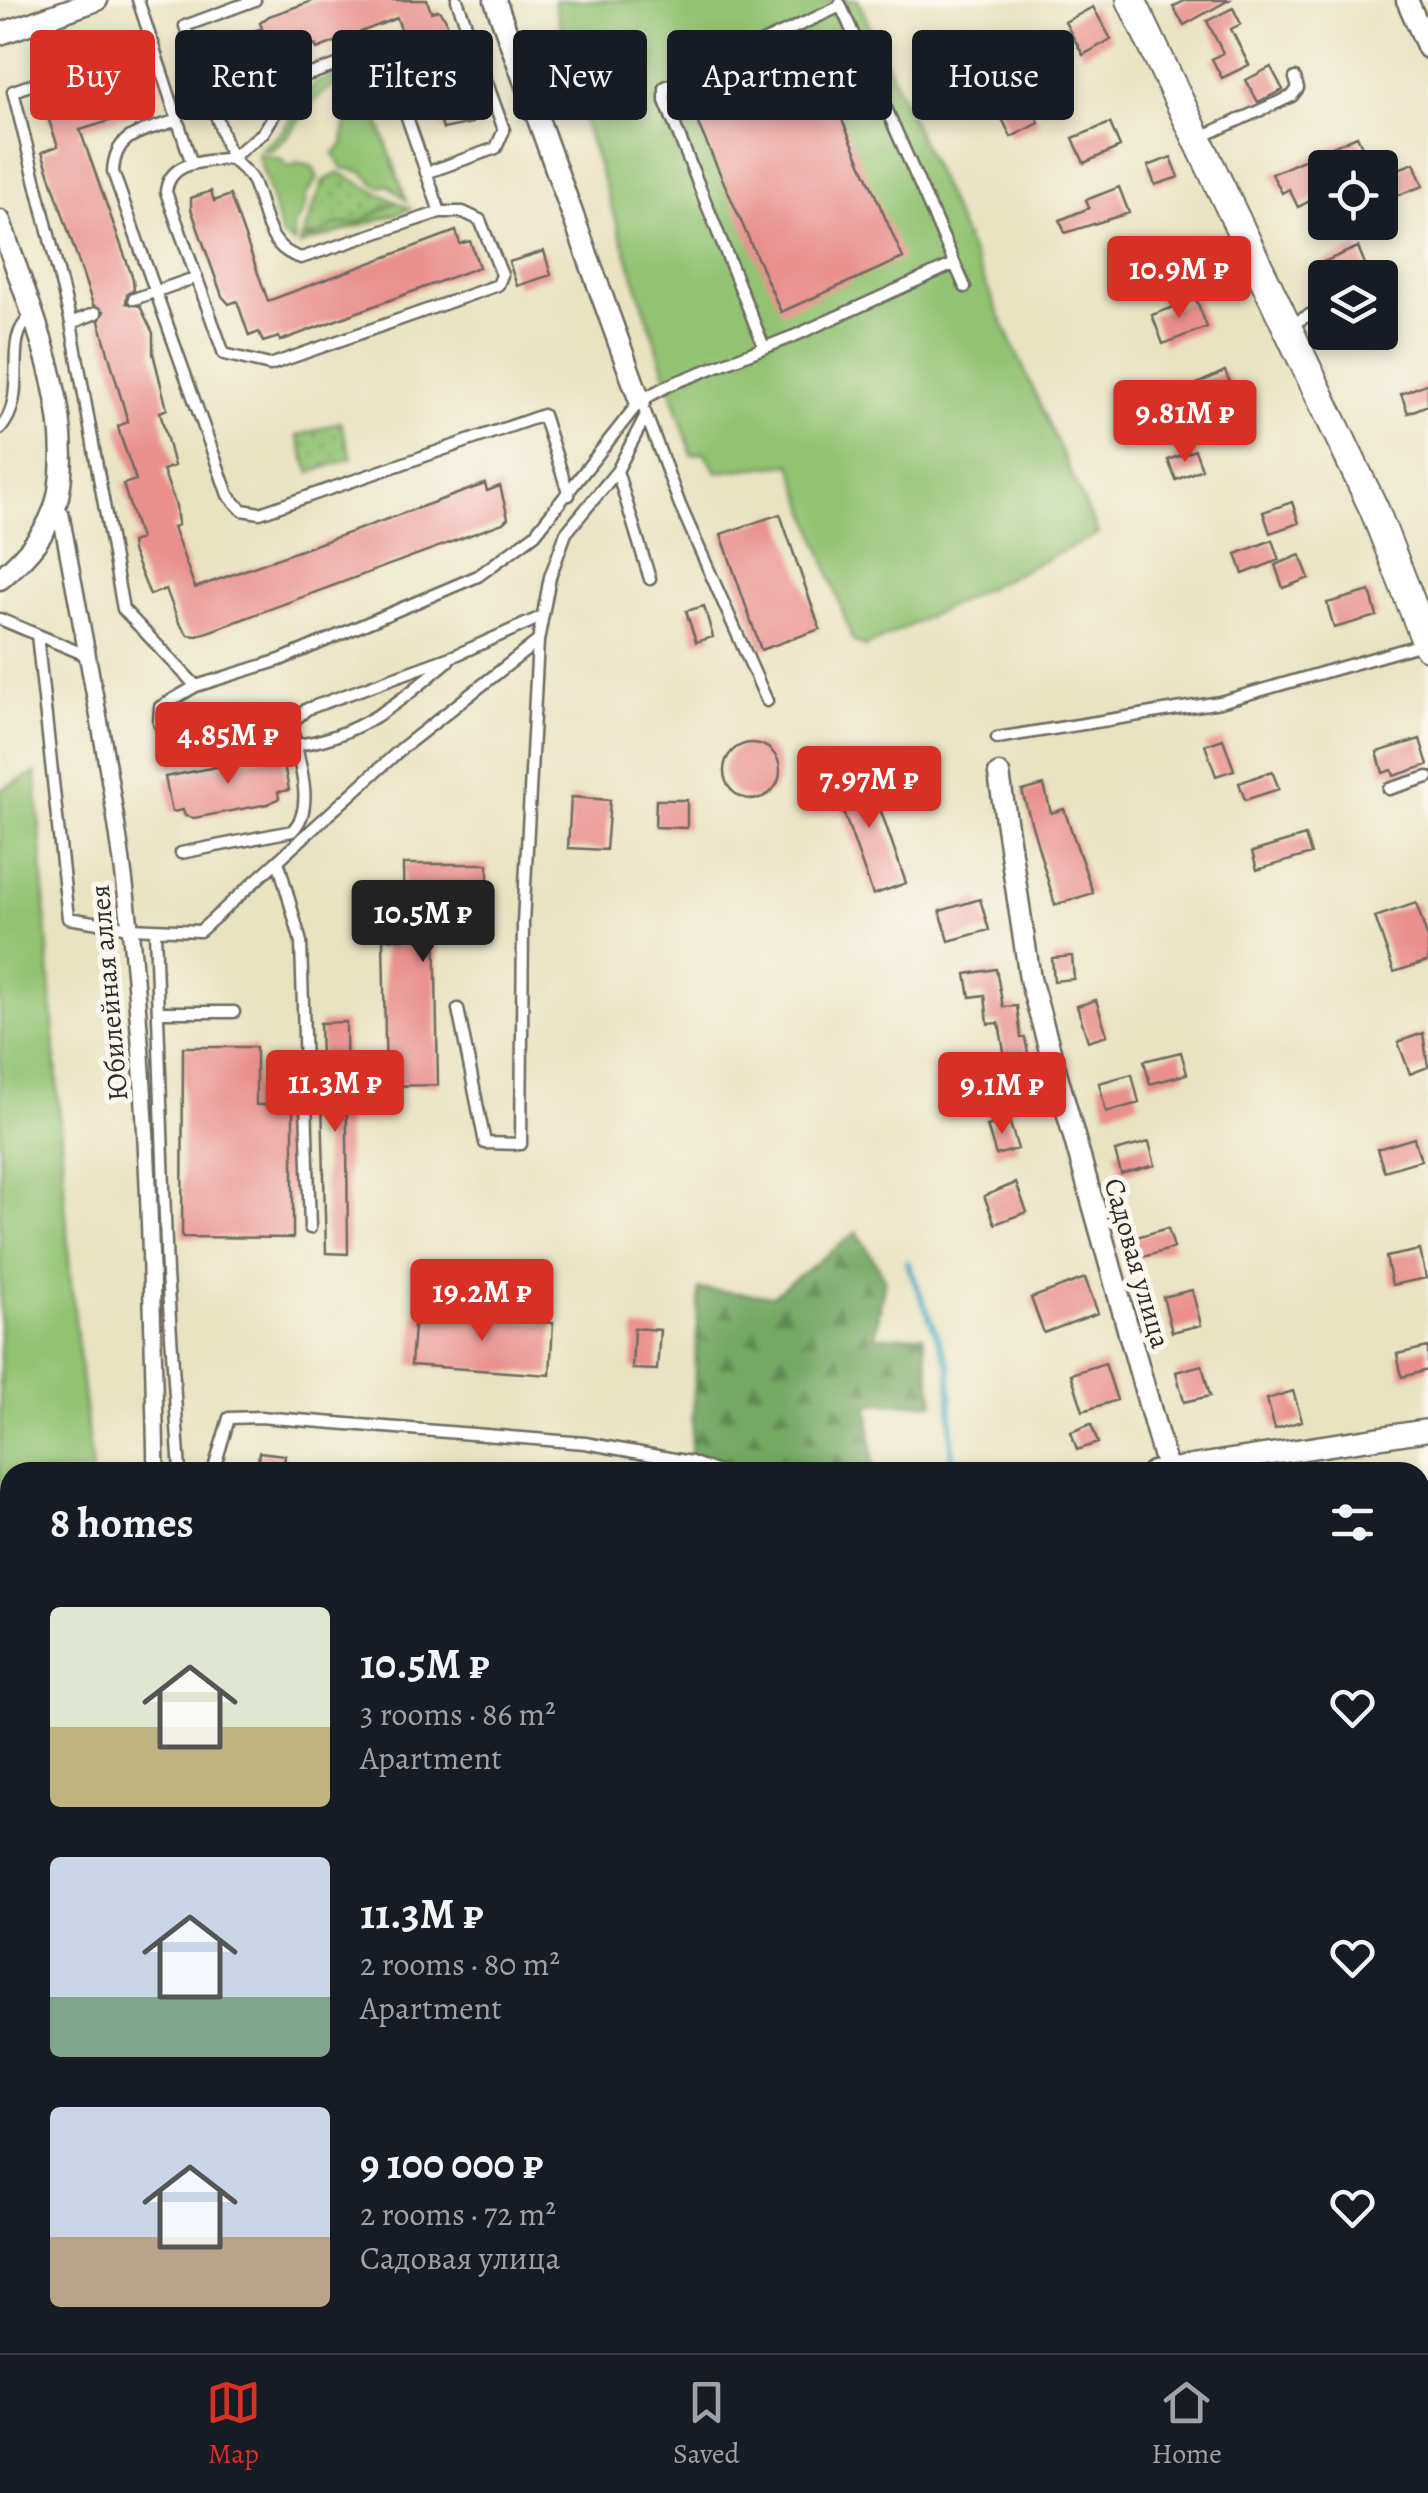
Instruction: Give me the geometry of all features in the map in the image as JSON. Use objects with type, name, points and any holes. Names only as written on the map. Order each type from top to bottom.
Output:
[{"type":"main road","points":[[1130,0],[1200,138],[1374,509],[1428,644]]},
{"type":"street","points":[[0,34],[97,0]]},
{"type":"street","points":[[495,0],[643,408]]},
{"type":"street","points":[[1407,0],[1428,48]]},
{"type":"street","points":[[0,221],[51,379],[60,450],[59,494],[41,538],[0,579]]},
{"type":"street","name":"Юбилейная аллея","points":[[61,516],[88,656],[130,928],[144,1125],[156,1462]]},
{"type":"street","name":"Садовая улица","points":[[999,774],[1030,980],[1161,1462]]},
{"type":"street","points":[[1221,1462],[1428,1430]]},
{"type":"lane","points":[[138,0],[148,30]]},
{"type":"lane","points":[[255,0],[185,26],[231,158],[251,177],[272,240],[285,254],[301,258],[440,212],[463,212],[480,220],[502,275],[498,284],[270,366],[224,354],[166,192],[168,179],[192,164],[231,158],[263,132],[296,79],[372,53],[386,60],[440,212]]},
{"type":"lane","points":[[426,173],[496,148],[504,130],[458,0]]},
{"type":"lane","points":[[764,347],[665,101],[665,88],[669,82],[840,3],[965,287]]},
{"type":"lane","points":[[155,52],[175,111]]},
{"type":"lane","points":[[1200,138],[1292,96],[1298,88],[1295,78]]},
{"type":"lane","points":[[30,86],[13,92],[71,323],[124,609],[196,686]]},
{"type":"lane","points":[[192,164],[178,120],[123,140],[114,150],[113,172],[228,495],[242,510],[260,513],[543,416],[569,494]]},
{"type":"lane","points":[[541,616],[456,654],[308,709],[291,723],[183,742],[167,738],[159,723],[160,707],[196,686],[280,660],[478,576],[535,534],[643,408],[669,384],[954,264]]},
{"type":"lane","points":[[134,299],[196,276]]},
{"type":"lane","points":[[71,323],[96,313]]},
{"type":"lane","points":[[1289,326],[1308,316]]},
{"type":"lane","points":[[0,428],[10,413],[5,344],[17,323],[32,317]]},
{"type":"lane","points":[[458,1009],[485,1143],[521,1144],[522,923],[541,616],[566,532],[616,470],[643,408]]},
{"type":"lane","points":[[643,408],[767,701]]},
{"type":"lane","points":[[616,470],[650,579]]},
{"type":"lane","points":[[0,619],[88,656]]},
{"type":"lane","points":[[37,635],[68,918],[130,928],[200,931],[279,864],[401,748],[538,641]]},
{"type":"lane","points":[[997,738],[1220,702],[1428,644]]},
{"type":"lane","points":[[295,746],[330,741],[362,726],[456,654]]},
{"type":"lane","points":[[181,853],[292,831],[302,822],[306,807],[291,723]]},
{"type":"lane","points":[[1389,789],[1428,776]]},
{"type":"lane","points":[[279,864],[301,942],[310,1228]]},
{"type":"lane","points":[[155,930],[161,1012],[167,1274],[179,1462]]},
{"type":"lane","points":[[161,1012],[234,1012]]},
{"type":"lane","points":[[216,1462],[229,1418],[260,1418],[586,1443],[691,1462]]},
{"type":"green space","points":[[554,0],[858,0],[871,30],[667,30],[667,120],[892,120],[892,76],[1098,534],[865,647],[853,641],[791,464],[717,472],[704,452],[692,455],[583,120],[647,120],[647,30],[561,30]]},
{"type":"green space","points":[[332,77],[332,88],[312,105],[312,87]]},
{"type":"green space","points":[[290,120],[300,120],[269,151],[261,149]]},
{"type":"green space","points":[[348,120],[378,120],[406,200],[389,185],[379,187],[362,172],[342,168],[334,153],[343,145]]},
{"type":"green space","points":[[258,154],[281,159],[288,167],[298,163],[312,166],[318,178],[294,225],[294,243],[282,236]]},
{"type":"green space","points":[[340,173],[396,202],[360,222],[334,225],[320,235],[302,238],[323,181]]},
{"type":"green space","points":[[396,202],[411,209],[300,245],[302,238],[312,238],[334,225],[354,223]]},
{"type":"green space","points":[[340,422],[352,458],[310,473],[297,436]]},
{"type":"green space","points":[[200,701],[213,725],[177,730],[170,714]]},
{"type":"green space","points":[[36,773],[70,1273],[91,1462],[0,1462],[0,790]]},
{"type":"green space","points":[[857,1232],[885,1278],[875,1337],[923,1335],[934,1403],[868,1404],[873,1462],[690,1462],[699,1289],[772,1296]]},
{"type":"building","points":[[315,0],[427,0],[431,12],[438,10],[449,30],[401,30],[397,18],[366,30],[332,30],[332,43],[317,49],[312,46],[312,30],[256,30],[269,16]]},
{"type":"building","points":[[1186,0],[1229,0],[1184,25],[1173,7]]},
{"type":"building","points":[[1093,7],[1111,39],[1083,55],[1074,30],[1069,30],[1065,22]]},
{"type":"building","points":[[1233,8],[1241,24],[1231,29],[1249,65],[1222,78],[1212,59],[1223,53],[1207,21]]},
{"type":"building","points":[[1271,67],[1283,90],[1258,102],[1246,80]]},
{"type":"building","points":[[49,120],[112,120],[80,130],[133,279],[134,290],[127,294],[126,303],[140,306],[153,333],[153,353],[167,409],[160,412],[174,466],[163,470],[176,506],[178,525],[173,527],[195,588],[485,484],[487,491],[500,486],[508,518],[197,636],[188,635],[166,589],[150,595],[132,551],[131,542],[140,539],[123,484],[136,480],[118,426],[128,422],[99,321],[104,311],[93,305],[42,152],[58,146]]},
{"type":"building","points":[[440,120],[472,123],[443,129]]},
{"type":"building","points":[[696,120],[842,120],[903,258],[781,312]]},
{"type":"building","points":[[1003,120],[1038,120],[1039,123],[1011,137]]},
{"type":"building","points":[[1110,123],[1120,147],[1084,163],[1073,138]]},
{"type":"building","points":[[1357,136],[1364,150],[1326,150]]},
{"type":"building","points":[[1171,157],[1179,177],[1155,185],[1148,166]]},
{"type":"building","points":[[1308,158],[1308,202],[1298,207],[1289,189],[1282,193],[1272,174]]},
{"type":"building","points":[[1414,163],[1423,186],[1398,195],[1398,169]]},
{"type":"building","points":[[1119,187],[1129,213],[1065,233],[1060,220],[1089,208],[1086,200]]},
{"type":"building","points":[[211,191],[214,201],[230,195],[268,301],[456,231],[460,244],[470,241],[479,267],[280,341],[279,337],[263,342],[259,332],[249,336],[237,301],[229,304],[222,296],[191,209],[191,198]]},
{"type":"building","points":[[1358,247],[1363,260],[1328,260]]},
{"type":"building","points":[[544,251],[551,275],[517,286],[509,262]]},
{"type":"building","points":[[1196,299],[1207,327],[1163,344],[1152,315]]},
{"type":"building","points":[[1225,371],[1235,394],[1198,411],[1188,388]]},
{"type":"building","points":[[1428,383],[1428,405],[1408,413],[1401,394]]},
{"type":"building","points":[[1195,450],[1202,469],[1176,480],[1168,460]]},
{"type":"building","points":[[1292,502],[1299,523],[1270,533],[1263,512]]},
{"type":"building","points":[[780,514],[820,629],[761,650],[721,534]]},
{"type":"building","points":[[1272,540],[1279,560],[1243,574],[1236,554]]},
{"type":"building","points":[[1300,555],[1309,578],[1283,588],[1275,565]]},
{"type":"building","points":[[1370,591],[1377,616],[1334,628],[1327,603]]},
{"type":"building","points":[[704,606],[713,637],[696,642],[686,611]]},
{"type":"building","points":[[1223,739],[1234,770],[1216,776],[1205,745]]},
{"type":"building","points":[[1420,739],[1428,765],[1394,776],[1392,770],[1383,773],[1377,752]]},
{"type":"building","points":[[752,743],[772,751],[780,771],[772,791],[752,799],[732,791],[724,771],[732,751]]},
{"type":"building","points":[[282,754],[289,790],[278,792],[279,798],[268,804],[194,818],[185,816],[183,810],[172,812],[165,777]]},
{"type":"building","points":[[866,768],[906,883],[873,895],[832,780]]},
{"type":"building","points":[[1272,771],[1279,789],[1245,800],[1239,783]]},
{"type":"building","points":[[1044,785],[1051,813],[1064,809],[1093,893],[1055,905],[1022,791]]},
{"type":"building","points":[[571,797],[610,800],[606,850],[568,848]]},
{"type":"building","points":[[656,800],[687,800],[687,828],[655,827]]},
{"type":"building","points":[[1305,836],[1311,854],[1257,870],[1252,852]]},
{"type":"building","points":[[403,864],[488,864],[488,916],[435,917],[438,1085],[386,1086],[383,939],[404,939]]},
{"type":"building","points":[[980,899],[989,930],[949,941],[940,911]]},
{"type":"building","points":[[1416,903],[1428,939],[1428,961],[1394,972],[1375,917]]},
{"type":"building","points":[[1072,956],[1074,979],[1054,981],[1052,958]]},
{"type":"building","points":[[996,969],[1003,1007],[1017,1006],[1021,1038],[1025,1038],[1032,1073],[1036,1071],[1044,1096],[1010,1106],[1002,1082],[1009,1080],[999,1023],[988,1024],[985,995],[970,997],[966,974]]},
{"type":"building","points":[[1096,1000],[1107,1035],[1088,1041],[1077,1006]]},
{"type":"building","points":[[346,1022],[348,1254],[326,1253],[320,1023]]},
{"type":"building","points":[[1423,1033],[1428,1067],[1410,1074],[1398,1042]]},
{"type":"building","points":[[183,1047],[256,1047],[256,1105],[293,1105],[293,1238],[182,1237]]},
{"type":"building","points":[[1181,1052],[1187,1074],[1150,1084],[1144,1061]]},
{"type":"building","points":[[1132,1074],[1139,1103],[1106,1112],[1099,1083]]},
{"type":"building","points":[[1009,1120],[1018,1149],[996,1155],[987,1126]]},
{"type":"building","points":[[1414,1138],[1421,1160],[1384,1171],[1377,1149]]},
{"type":"building","points":[[1149,1142],[1155,1165],[1121,1174],[1115,1151]]},
{"type":"building","points":[[1016,1183],[1027,1212],[995,1224],[984,1196]]},
{"type":"building","points":[[1168,1228],[1174,1248],[1140,1258],[1133,1238]]},
{"type":"building","points":[[1420,1250],[1426,1278],[1392,1285],[1386,1257]]},
{"type":"building","points":[[1085,1278],[1098,1313],[1044,1333],[1031,1298]]},
{"type":"building","points":[[1192,1290],[1201,1325],[1172,1332],[1163,1297]]},
{"type":"building","points":[[415,1313],[553,1323],[550,1375],[411,1365]]},
{"type":"building","points":[[634,1328],[660,1330],[657,1370],[632,1369]]},
{"type":"building","points":[[1428,1347],[1428,1370],[1402,1377],[1397,1354]]},
{"type":"building","points":[[1105,1363],[1117,1400],[1083,1411],[1071,1374]]},
{"type":"building","points":[[1202,1365],[1210,1396],[1184,1402],[1176,1372]]},
{"type":"building","points":[[1293,1391],[1302,1421],[1275,1429],[1267,1399]]},
{"type":"building","points":[[1091,1424],[1098,1443],[1077,1450],[1071,1432]]},
{"type":"building","points":[[259,1452],[285,1455],[284,1462],[258,1462]]},
{"type":"waterway","points":[[907,1262],[950,1367],[952,1462]]}]
